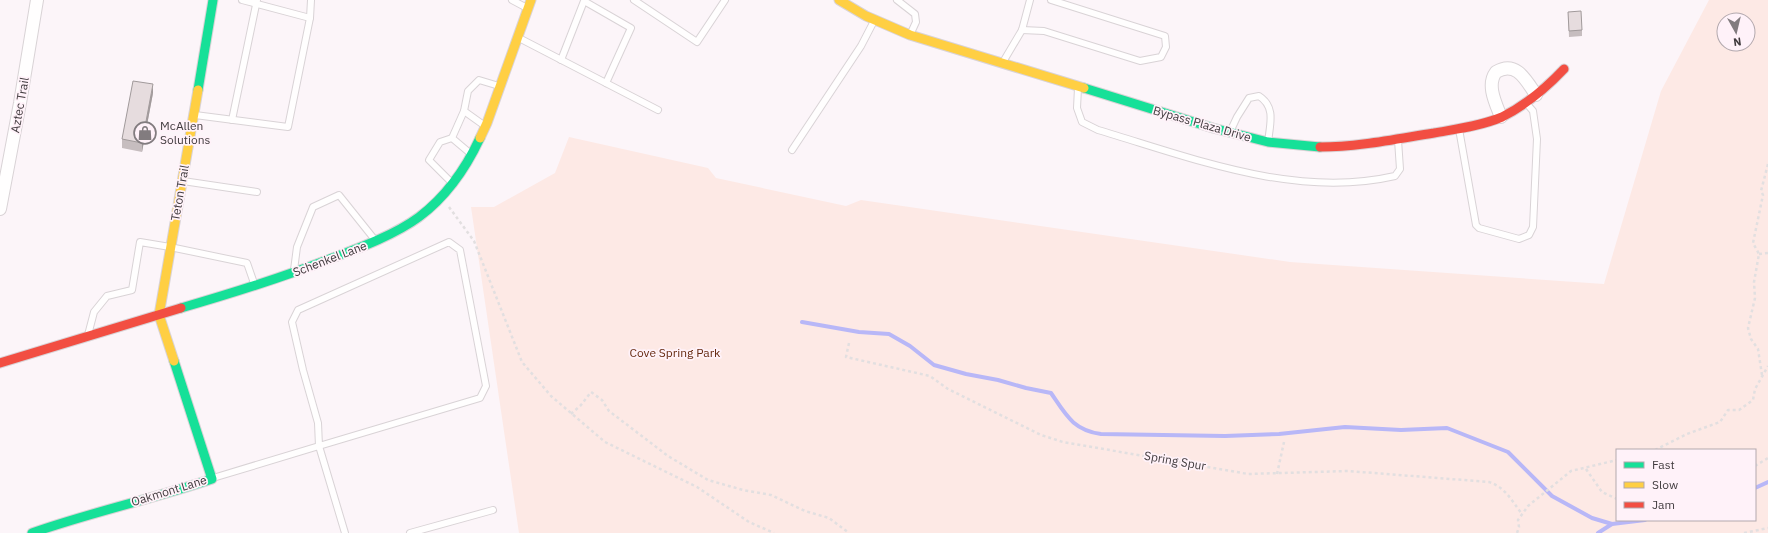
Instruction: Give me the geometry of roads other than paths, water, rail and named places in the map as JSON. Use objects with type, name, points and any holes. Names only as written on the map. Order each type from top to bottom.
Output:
[{"type":"street","name":"Aztec Trail","points":[[0,209],[20,103],[37,0]]},
{"type":"street","name":"Teton Trail","points":[[159,315],[213,0]]},
{"type":"street","name":"Bypass Plaza Drive","points":[[840,0],[874,19],[910,34],[1002,64],[1230,132],[1268,142],[1307,147],[1329,147],[1398,140],[1459,129],[1501,117],[1531,99],[1552,83],[1564,69]]},
{"type":"street","name":"Schenkel Lane","points":[[0,363],[294,273],[376,241],[419,217],[442,197],[471,155],[485,127],[530,4]]},
{"type":"street","points":[[1501,117],[1491,83],[1496,72],[1507,67],[1514,69],[1524,77],[1531,99]]},
{"type":"street","name":"Oakmont Lane","points":[[32,533],[69,520],[187,488],[212,479],[159,315]]},
{"type":"lane","points":[[242,0],[257,2],[310,18]]},
{"type":"lane","points":[[193,114],[288,127],[310,18],[311,0]]},
{"type":"lane","points":[[512,0],[530,4]]},
{"type":"lane","points":[[634,0],[697,42],[725,0]]},
{"type":"lane","points":[[897,0],[915,14],[916,22],[910,34]]},
{"type":"lane","points":[[1002,64],[1022,30],[1030,0]]},
{"type":"lane","points":[[1022,30],[1044,31],[1140,61],[1161,57],[1166,47],[1164,36],[1051,0]]},
{"type":"lane","points":[[561,60],[584,1],[631,28],[606,83]]},
{"type":"lane","points":[[232,120],[257,2]]},
{"type":"lane","points":[[792,150],[861,46],[874,19]]},
{"type":"lane","points":[[517,37],[658,110]]},
{"type":"lane","points":[[452,182],[429,160],[440,142],[452,138],[464,111],[468,91],[479,80],[500,87]]},
{"type":"lane","points":[[1078,87],[1077,108],[1082,122],[1098,130],[1240,171],[1280,180],[1337,183],[1383,179],[1396,176],[1400,169],[1398,140]]},
{"type":"lane","points":[[1230,132],[1237,117],[1249,98],[1259,96],[1267,101],[1271,116],[1268,142]]},
{"type":"lane","points":[[1459,129],[1476,225],[1478,228],[1519,239],[1529,235],[1533,227],[1537,139],[1531,99]]},
{"type":"lane","points":[[464,111],[485,127]]},
{"type":"lane","points":[[452,138],[471,155]]},
{"type":"lane","points":[[182,181],[257,192]]},
{"type":"lane","points":[[294,273],[297,247],[313,207],[339,195],[376,241]]},
{"type":"lane","points":[[88,336],[94,312],[107,296],[132,290],[140,242],[247,264],[255,286]]},
{"type":"lane","points":[[212,479],[319,446],[480,398],[486,386],[460,250],[449,242],[298,310],[292,322],[303,370],[318,423],[319,446],[345,533]]},
{"type":"lane","points":[[410,533],[493,510]]},
{"type":"waterway","points":[[802,322],[859,332],[889,334],[910,346],[934,365],[966,374],[1051,393],[1066,415],[1077,425],[1083,429],[1101,434],[1225,436],[1279,434],[1345,427],[1401,430],[1447,428],[1508,452],[1552,496],[1592,518],[1612,524]]},
{"type":"waterway","points":[[1756,488],[1768,482]]},
{"type":"waterway","points":[[1598,533],[1612,524],[1637,521]]},
{"type":"place","name":"McAllen Solutions","points":[[145,133]]},
{"type":"park label","name":"Cove Spring Park","points":[[675,353]]}]
